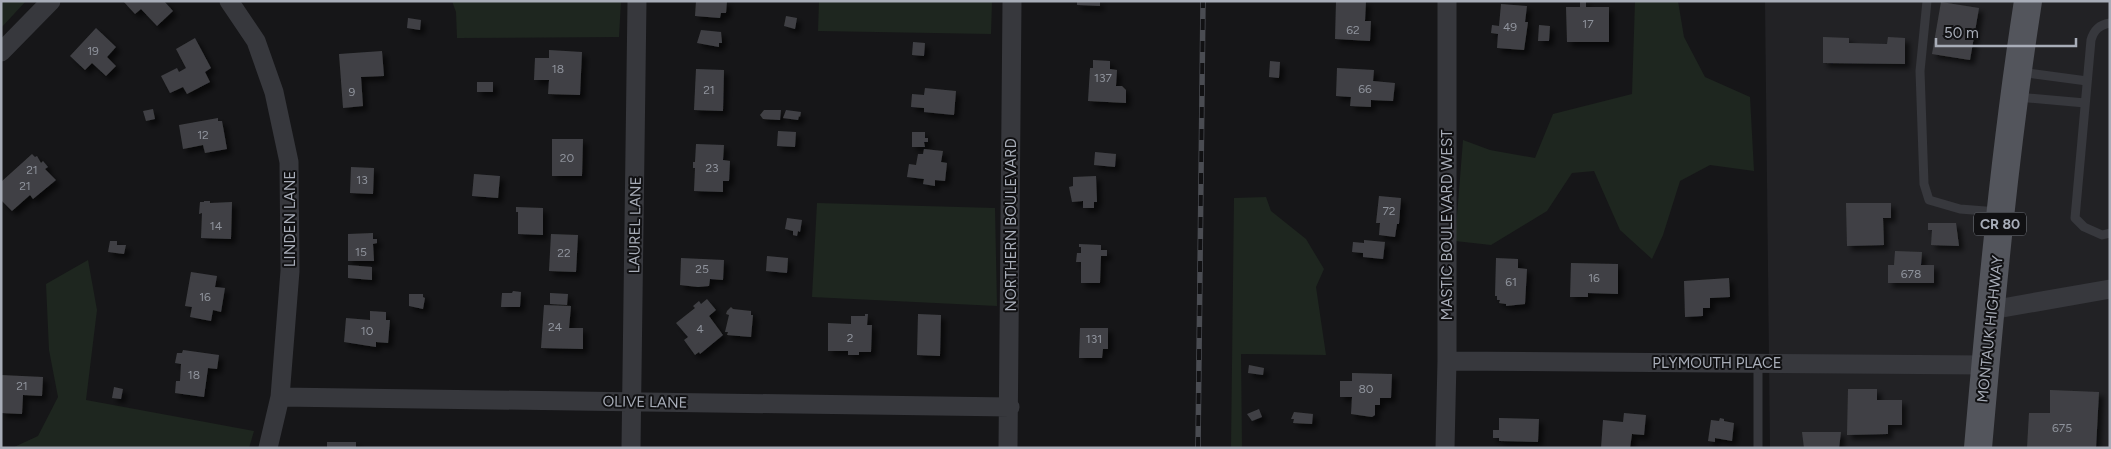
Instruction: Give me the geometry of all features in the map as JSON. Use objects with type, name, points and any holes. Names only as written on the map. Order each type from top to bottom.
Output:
[{"type":"main road","name":"MONTAUK HIGHWAY","points":[[1978,448],[2015,84],[2028,1]]},
{"type":"street","points":[[1,52],[51,1]]},
{"type":"street","name":"LINDEN LANE","points":[[230,1],[256,42],[274,92],[290,162],[290,272],[280,397],[268,448]]},
{"type":"street","name":"LAUREL LANE","points":[[631,448],[637,1]]},
{"type":"street","name":"NORTHERN BOULEVARD","points":[[1008,448],[1010,407],[1012,1]]},
{"type":"street","name":"MASTIC BOULEVARD WEST","points":[[1444,448],[1447,362],[1447,1]]},
{"type":"street","points":[[1991,310],[2110,290]]},
{"type":"street","name":"PLYMOUTH PLACE","points":[[1447,362],[1986,365]]},
{"type":"street","name":"OLIVE LANE","points":[[280,397],[1010,407]]},
{"type":"lane","points":[[1928,1],[1920,70],[1924,184],[1929,200],[1960,209],[2001,212]]},
{"type":"lane","points":[[2110,23],[2102,25],[2094,33],[2091,40],[2075,218],[2084,226],[2102,235],[2110,233]]},
{"type":"lane","points":[[2015,84],[2087,81]]},
{"type":"lane","points":[[2015,84],[2085,103]]},
{"type":"lane","points":[[1758,363],[1758,448]]},
{"type":"shaded area","points":[[1,1],[26,1],[1,28]]},
{"type":"shaded area","points":[[452,1],[621,1],[619,37],[457,38],[456,12]]},
{"type":"shaded area","points":[[819,1],[992,1],[991,34],[818,31]]},
{"type":"shaded area","points":[[1635,1],[1678,1],[1684,37],[1705,77],[1750,97],[1754,171],[1710,165],[1680,181],[1663,235],[1652,259],[1620,230],[1594,171],[1572,173],[1547,211],[1491,245],[1455,241],[1463,140],[1490,150],[1535,158],[1553,114],[1632,94]]},
{"type":"shaded area","points":[[1765,1],[2110,1],[2110,448],[1770,448]]},
{"type":"shaded area","points":[[1266,197],[1271,211],[1306,239],[1324,269],[1316,287],[1326,355],[1241,354],[1242,448],[1231,448],[1234,198]]},
{"type":"shaded area","points":[[817,203],[995,208],[997,306],[812,297]]},
{"type":"shaded area","points":[[88,260],[97,310],[86,400],[254,431],[249,448],[12,448],[38,436],[58,397],[49,350],[46,284]]},
{"type":"building","points":[[123,1],[164,1],[173,11],[157,26],[141,9],[135,14]]},
{"type":"building","points":[[696,1],[727,1],[726,13],[721,13],[720,18],[695,16]]},
{"type":"building","points":[[1077,1],[1100,1],[1100,6],[1077,5]]},
{"type":"building","points":[[1336,1],[1366,1],[1365,21],[1371,21],[1370,41],[1335,39]]},
{"type":"building","points":[[1580,1],[1586,1],[1586,7],[1609,7],[1609,42],[1567,42],[1566,7],[1580,7]]},
{"type":"building","points":[[1941,2],[1979,8],[1970,60],[1932,54]]},
{"type":"building","points":[[1501,4],[1527,6],[1525,22],[1528,22],[1524,50],[1497,48],[1498,34],[1491,33],[1492,25],[1499,26]]},
{"type":"building","points":[[786,16],[797,18],[795,29],[784,26]]},
{"type":"building","points":[[408,18],[421,20],[420,30],[407,28]]},
{"type":"building","points":[[1539,25],[1550,26],[1549,41],[1538,41]]},
{"type":"building","points":[[96,28],[116,47],[107,57],[116,66],[106,76],[92,63],[85,70],[70,56]]},
{"type":"building","points":[[701,30],[721,32],[722,43],[719,43],[719,47],[697,43]]},
{"type":"building","points":[[1823,37],[1849,38],[1849,43],[1887,44],[1888,37],[1905,38],[1905,64],[1823,63]]},
{"type":"building","points":[[195,38],[211,68],[205,72],[210,82],[187,94],[183,87],[170,93],[161,76],[177,68],[179,72],[186,68],[176,49]]},
{"type":"building","points":[[913,42],[925,43],[924,56],[912,55]]},
{"type":"building","points":[[549,50],[582,52],[580,95],[548,94],[549,80],[534,80],[535,58],[549,58]]},
{"type":"building","points":[[382,51],[384,76],[361,77],[363,106],[343,108],[339,54]]},
{"type":"building","points":[[1093,60],[1110,61],[1110,69],[1117,70],[1116,86],[1122,86],[1126,90],[1126,103],[1088,101],[1090,68],[1093,68]]},
{"type":"building","points":[[1270,61],[1280,62],[1279,78],[1269,77]]},
{"type":"building","points":[[1337,68],[1374,70],[1373,81],[1395,83],[1393,101],[1371,100],[1371,107],[1350,106],[1351,97],[1336,96]]},
{"type":"building","points":[[696,69],[724,70],[723,111],[694,110]]},
{"type":"building","points":[[477,82],[493,82],[493,92],[477,92]]},
{"type":"building","points":[[925,88],[956,91],[954,115],[924,112],[924,108],[911,107],[912,94],[924,95]]},
{"type":"building","points":[[153,109],[155,119],[146,121],[143,111]]},
{"type":"building","points":[[764,110],[781,110],[780,120],[763,119],[760,115]]},
{"type":"building","points":[[786,110],[801,112],[800,117],[798,120],[783,118]]},
{"type":"building","points":[[218,118],[218,121],[222,121],[227,149],[205,153],[203,145],[183,149],[179,125]]},
{"type":"building","points":[[778,131],[796,132],[795,147],[777,146]]},
{"type":"building","points":[[912,132],[925,132],[925,138],[928,138],[928,142],[924,142],[925,147],[912,147]]},
{"type":"building","points":[[552,139],[583,139],[582,176],[552,176]]},
{"type":"building","points":[[696,144],[724,145],[723,160],[730,161],[729,181],[723,181],[723,192],[694,191],[695,168],[693,168],[693,162],[695,162]]},
{"type":"building","points":[[924,149],[943,151],[941,162],[947,163],[945,181],[935,180],[935,186],[923,184],[924,179],[907,177],[909,164],[916,165],[918,154],[923,154]]},
{"type":"building","points":[[1095,152],[1116,154],[1115,167],[1094,165]]},
{"type":"building","points":[[32,154],[35,157],[37,156],[41,163],[43,161],[48,167],[45,169],[56,180],[33,199],[30,195],[12,211],[1,200],[1,182]]},
{"type":"building","points":[[351,167],[374,168],[373,194],[350,193]]},
{"type":"building","points":[[474,174],[500,176],[498,198],[472,196]]},
{"type":"building","points":[[1096,176],[1097,202],[1094,202],[1094,208],[1083,208],[1083,201],[1072,202],[1069,187],[1073,186],[1073,177]]},
{"type":"building","points":[[1379,196],[1401,198],[1399,224],[1397,224],[1395,237],[1379,235],[1380,223],[1376,223]]},
{"type":"building","points":[[210,201],[210,203],[232,202],[231,239],[201,238],[202,213],[199,214],[200,202]]},
{"type":"building","points":[[1846,203],[1891,203],[1891,218],[1883,218],[1884,245],[1847,246]]},
{"type":"building","points":[[516,207],[543,208],[543,235],[518,234],[518,212],[516,212]]},
{"type":"building","points":[[787,218],[802,220],[800,232],[798,231],[797,236],[793,235],[793,231],[785,229]]},
{"type":"building","points":[[1928,223],[1956,223],[1959,246],[1931,245],[1932,230],[1928,230]]},
{"type":"building","points":[[373,233],[373,239],[377,239],[377,243],[373,244],[374,261],[348,261],[348,234]]},
{"type":"building","points":[[551,234],[578,235],[576,272],[549,271]]},
{"type":"building","points":[[1364,240],[1385,242],[1383,259],[1363,257],[1363,253],[1352,252],[1353,242],[1364,243]]},
{"type":"building","points":[[110,241],[117,241],[117,245],[126,245],[124,254],[108,252]]},
{"type":"building","points":[[1079,244],[1101,245],[1101,250],[1107,250],[1107,256],[1101,256],[1100,283],[1081,283],[1081,262],[1076,262],[1077,253],[1081,253]]},
{"type":"building","points":[[1895,251],[1922,252],[1921,265],[1934,265],[1934,283],[1888,283],[1888,265],[1894,265]]},
{"type":"building","points":[[767,256],[788,258],[787,273],[766,271]]},
{"type":"building","points":[[681,258],[724,260],[723,280],[710,279],[709,286],[680,285]]},
{"type":"building","points":[[1496,258],[1518,259],[1518,268],[1527,269],[1525,304],[1506,306],[1506,304],[1499,303],[1500,300],[1497,300],[1497,296],[1495,296]]},
{"type":"building","points":[[1571,263],[1618,264],[1618,294],[1588,293],[1588,297],[1570,297]]},
{"type":"building","points":[[348,265],[372,267],[372,280],[348,278]]},
{"type":"building","points":[[191,272],[217,276],[215,287],[225,288],[221,312],[213,310],[211,321],[190,317],[192,307],[185,306]]},
{"type":"building","points":[[1729,278],[1730,297],[1710,298],[1710,308],[1703,308],[1703,316],[1685,317],[1684,281]]},
{"type":"building","points":[[513,291],[521,292],[520,307],[501,307],[502,293],[512,293]]},
{"type":"building","points":[[550,293],[568,294],[567,305],[550,304]]},
{"type":"building","points":[[409,294],[423,294],[425,298],[423,309],[409,306]]},
{"type":"building","points":[[707,299],[716,310],[709,316],[723,335],[700,354],[699,352],[695,355],[684,340],[688,337],[676,323],[695,308],[693,306],[699,301],[701,304]]},
{"type":"building","points":[[544,305],[571,306],[569,328],[583,328],[583,349],[541,348]]},
{"type":"building","points":[[731,307],[733,309],[751,311],[751,315],[753,315],[751,337],[727,335],[728,332],[725,332],[729,315],[726,314]]},
{"type":"building","points":[[370,311],[386,312],[386,320],[390,320],[388,343],[376,342],[376,347],[344,342],[346,318],[370,320]]},
{"type":"building","points":[[865,314],[868,314],[867,325],[872,325],[871,352],[859,352],[859,355],[848,355],[848,351],[828,351],[828,323],[851,324],[851,316],[865,316]]},
{"type":"building","points":[[918,314],[941,315],[940,356],[917,355]]},
{"type":"building","points":[[1080,328],[1108,328],[1108,349],[1103,349],[1102,358],[1079,358]]},
{"type":"building","points":[[183,350],[219,355],[217,369],[208,368],[204,397],[175,393],[176,381],[180,381],[181,364],[175,363],[177,353],[182,353]]},
{"type":"building","points":[[1249,365],[1264,368],[1263,375],[1248,373]]},
{"type":"building","points":[[1352,373],[1392,374],[1391,398],[1380,398],[1380,405],[1375,405],[1375,415],[1372,417],[1351,414],[1352,397],[1340,397],[1340,381],[1352,381]]},
{"type":"building","points":[[1,375],[43,377],[42,396],[23,395],[22,414],[1,413]]},
{"type":"building","points":[[114,387],[123,389],[121,399],[112,398]]},
{"type":"building","points":[[1848,389],[1877,389],[1877,400],[1902,400],[1902,425],[1888,425],[1888,434],[1847,435]]},
{"type":"building","points":[[2050,390],[2099,392],[2096,448],[2027,448],[2029,413],[2050,413]]},
{"type":"building","points":[[1259,409],[1262,417],[1252,421],[1247,414]]},
{"type":"building","points":[[1294,412],[1313,414],[1312,424],[1293,423],[1294,419],[1291,419]]},
{"type":"building","points":[[1624,413],[1646,415],[1644,435],[1632,434],[1630,448],[1601,448],[1603,420],[1623,422]]},
{"type":"building","points":[[1499,418],[1539,419],[1538,442],[1499,441],[1499,438],[1493,438],[1493,430],[1499,430]]},
{"type":"building","points":[[1720,418],[1734,423],[1732,441],[1715,438],[1715,442],[1708,441],[1711,420],[1719,421]]},
{"type":"building","points":[[1802,432],[1841,432],[1839,448],[1804,448]]},
{"type":"building","points":[[327,442],[356,442],[356,448],[327,448]]},
{"type":"railway","points":[[1198,448],[1203,1]]}]
